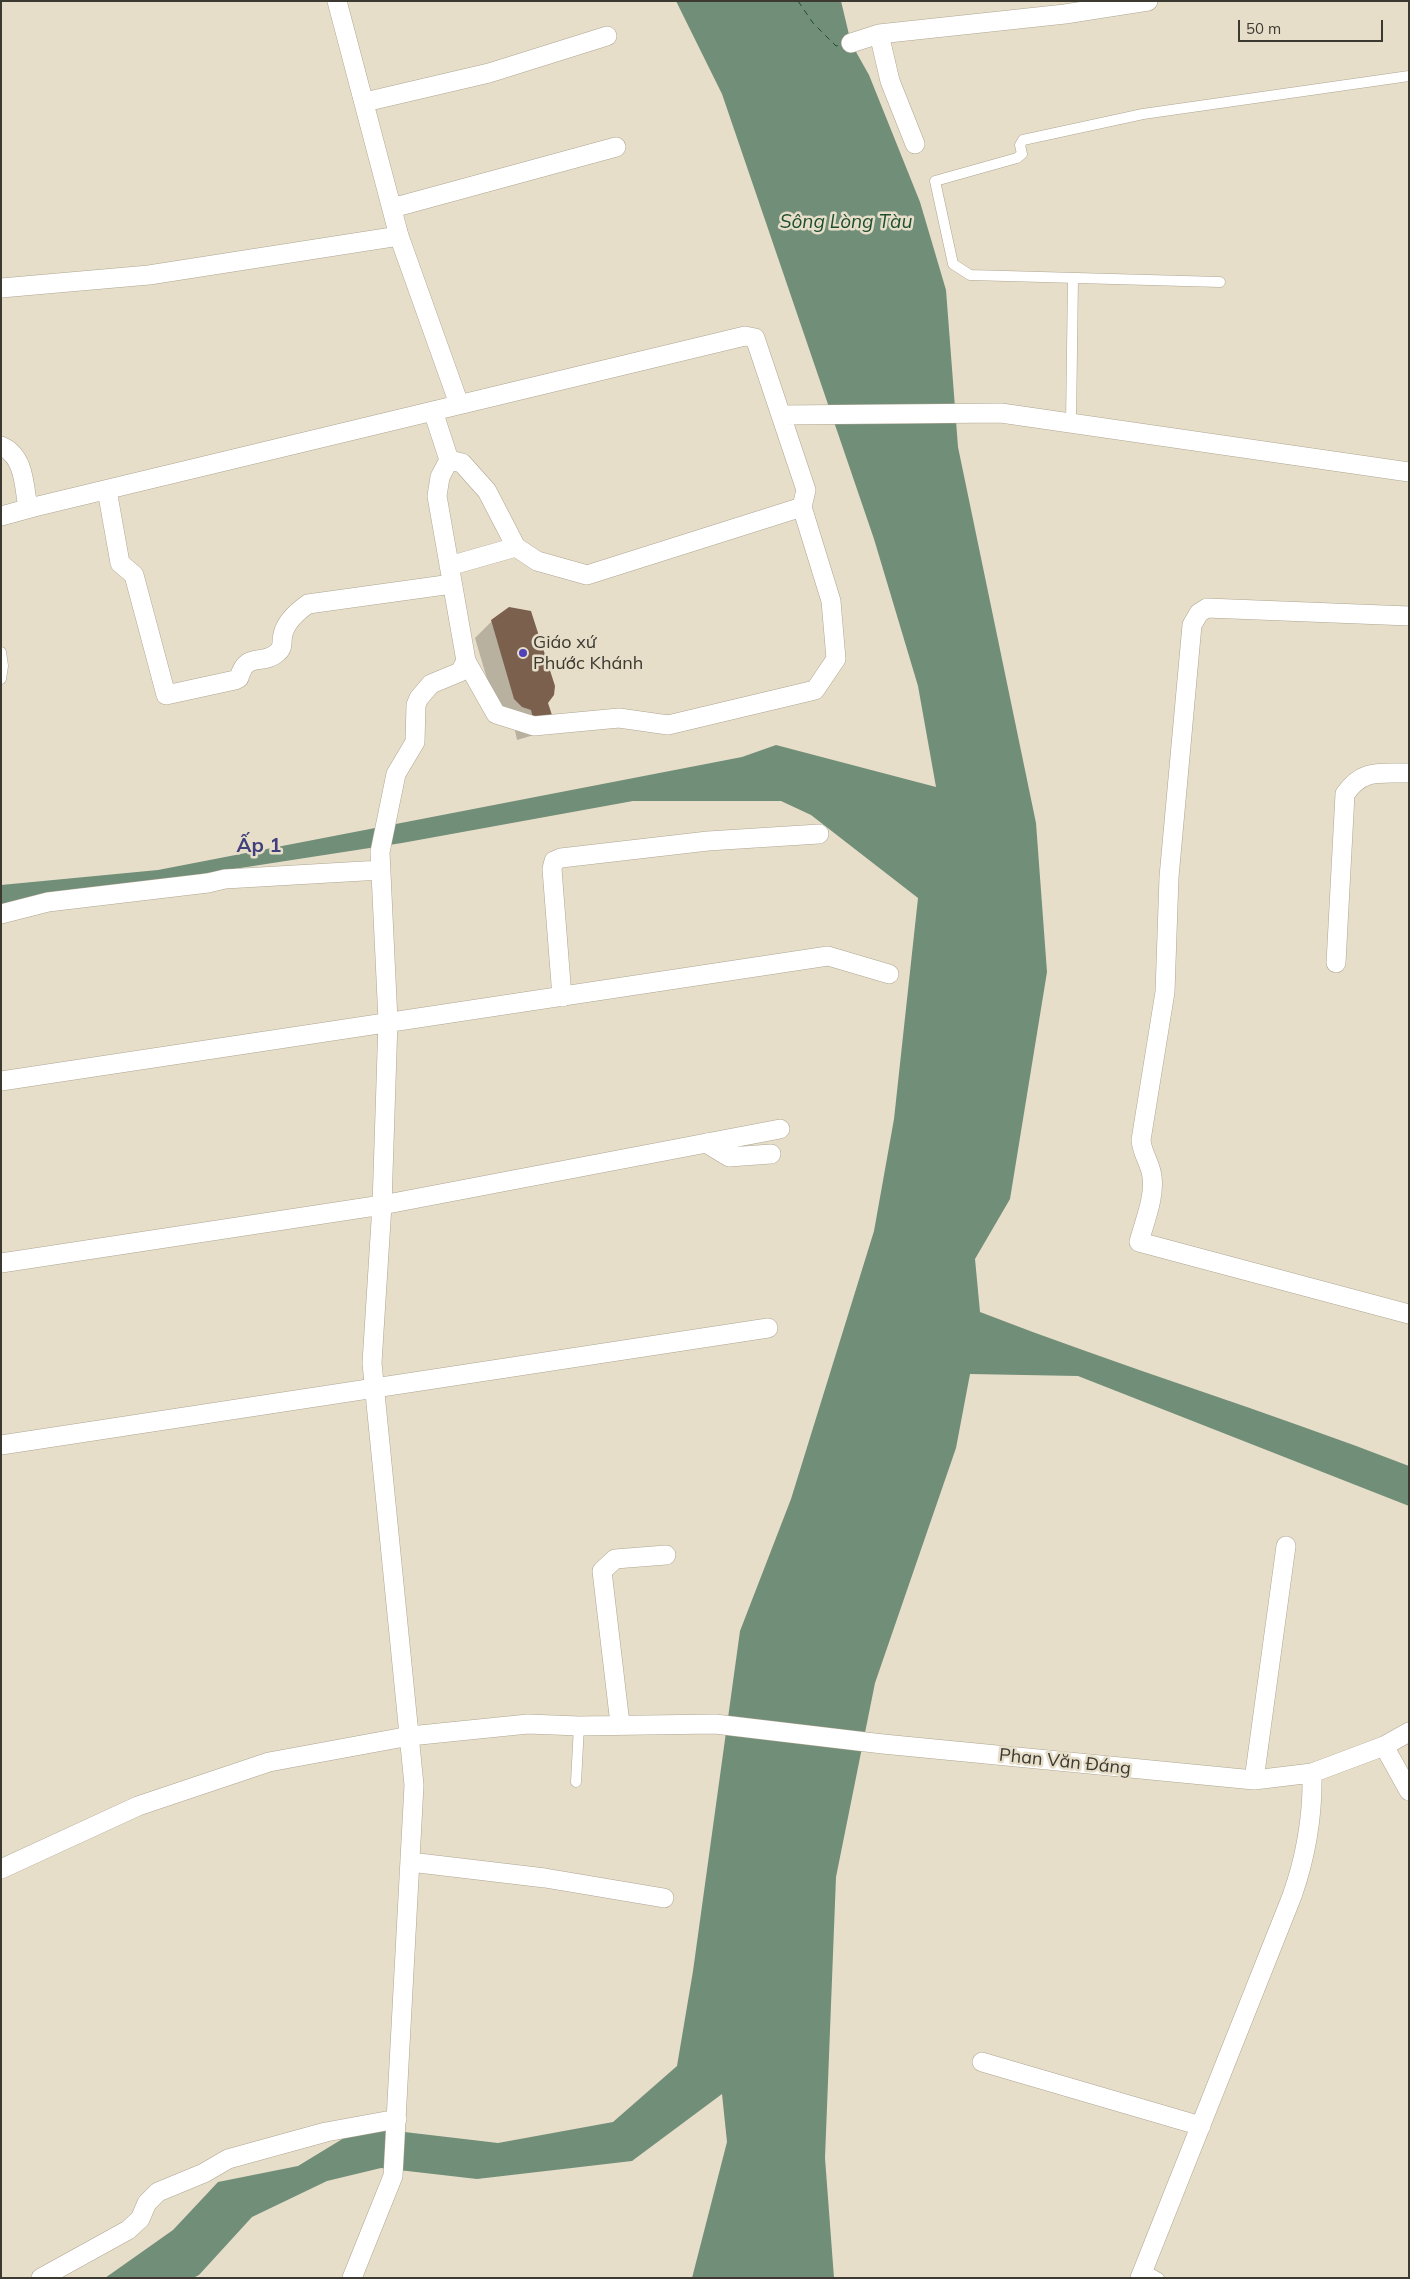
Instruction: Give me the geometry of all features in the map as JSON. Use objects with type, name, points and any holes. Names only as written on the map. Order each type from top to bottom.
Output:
[{"type":"street","points":[[337,1],[399,236],[459,404]]},
{"type":"street","points":[[851,43],[879,34],[1064,8],[1148,1]]},
{"type":"street","points":[[879,34],[890,81],[915,144]]},
{"type":"street","points":[[365,102],[489,73],[607,36]]},
{"type":"street","points":[[392,208],[616,147]]},
{"type":"street","points":[[1,288],[149,275],[399,236]]},
{"type":"street","points":[[1,516],[459,404],[744,336],[755,338],[806,490],[802,507],[831,601],[836,659],[814,690],[668,725],[619,718],[534,726],[496,714],[466,661],[437,496],[440,477],[449,460],[433,411]]},
{"type":"street","points":[[782,415],[1001,413],[1409,472]]},
{"type":"street","points":[[1,446],[9,450],[19,462],[28,509]]},
{"type":"street","points":[[449,460],[462,463],[487,491],[516,547],[537,561],[587,575],[802,507]]},
{"type":"street","points":[[107,490],[120,563],[134,575],[163,691],[166,695],[239,678],[242,666],[246,663],[279,652],[286,627],[298,610],[308,604],[451,575],[516,547]]},
{"type":"street","points":[[1409,616],[1207,608],[1199,613],[1192,625],[1169,877],[1165,992],[1141,1140],[1142,1152],[1152,1176],[1152,1190],[1140,1242],[1409,1314]]},
{"type":"street","points":[[352,2278],[392,2176],[397,2123],[414,1785],[374,1388],[373,1334],[382,1205],[388,1021],[381,861],[386,822],[399,767],[415,742],[416,705],[419,698],[431,684],[460,672],[466,661]]},
{"type":"street","points":[[1336,964],[1345,794],[1354,782],[1367,774],[1409,773]]},
{"type":"street","points":[[562,997],[552,869],[554,861],[560,858],[708,841],[819,834]]},
{"type":"street","points":[[1,914],[48,902],[381,861]]},
{"type":"street","points":[[1,1081],[828,956],[889,974]]},
{"type":"street","points":[[1,1263],[382,1205],[780,1129]]},
{"type":"street","points":[[706,1143],[729,1157],[770,1154]]},
{"type":"street","points":[[1,1445],[768,1328]]},
{"type":"street","points":[[1254,1780],[1286,1546]]},
{"type":"street","points":[[620,1724],[602,1571],[615,1559],[666,1555]]},
{"type":"street","name":"Phan Văn Đáng","points":[[1,1869],[138,1806],[270,1762],[411,1744],[528,1724],[579,1736],[620,1724],[715,1724],[884,1744],[1254,1780],[1312,1772],[1384,1746],[1409,1732]]},
{"type":"street","points":[[1384,1746],[1409,1791]]},
{"type":"street","points":[[1147,2275],[1201,2126],[1305,1859],[1313,1797],[1312,1772]]},
{"type":"street","points":[[410,1862],[544,1878],[664,1898]]},
{"type":"street","points":[[982,2062],[1201,2126]]},
{"type":"street","points":[[41,2278],[128,2230],[140,2219],[147,2203],[158,2192],[204,2173],[228,2158],[326,2132],[397,2123]]},
{"type":"lane","points":[[1220,282],[970,275],[953,264],[935,181],[1017,158],[1022,154],[1020,145],[1023,140],[1143,114],[1409,76]]},
{"type":"lane","points":[[1071,423],[1073,278]]},
{"type":"lane","points":[[1,652],[3,666],[1,679]]},
{"type":"lane","points":[[576,1782],[579,1736]]},
{"type":"water","name":"Sông Lòng Tàu","points":[[676,1],[841,1],[851,43],[869,75],[920,202],[946,290],[958,447],[1036,823],[1047,972],[1010,1199],[975,1259],[980,1312],[1409,1466],[1409,1506],[1078,1376],[970,1374],[956,1448],[875,1683],[836,1877],[825,2158],[834,2278],[692,2278],[727,2142],[722,2094],[632,2161],[477,2179],[381,2168],[327,2181],[252,2217],[199,2275],[193,2278],[105,2278],[173,2230],[218,2182],[298,2166],[362,2127],[498,2143],[613,2122],[677,2066],[693,1971],[740,1631],[791,1499],[874,1231],[894,1119],[918,898],[811,815],[781,801],[633,801],[402,843],[1,905],[1,885],[158,870],[742,757],[776,745],[936,787],[918,686],[874,539],[722,94]]},
{"type":"building","name":"Giáo xứ Phước Khánh","points":[[509,607],[531,611],[555,686],[554,695],[548,703],[553,718],[534,723],[531,710],[522,707],[514,699],[491,620]]},
{"type":"ferry route","points":[[798,1],[813,23],[836,46],[841,45]]},
{"type":"place","name":"Giáo xứ Phước Khánh","points":[[523,653]]},
{"type":"district","name":"Ấp 1","points":[[259,846]]}]
